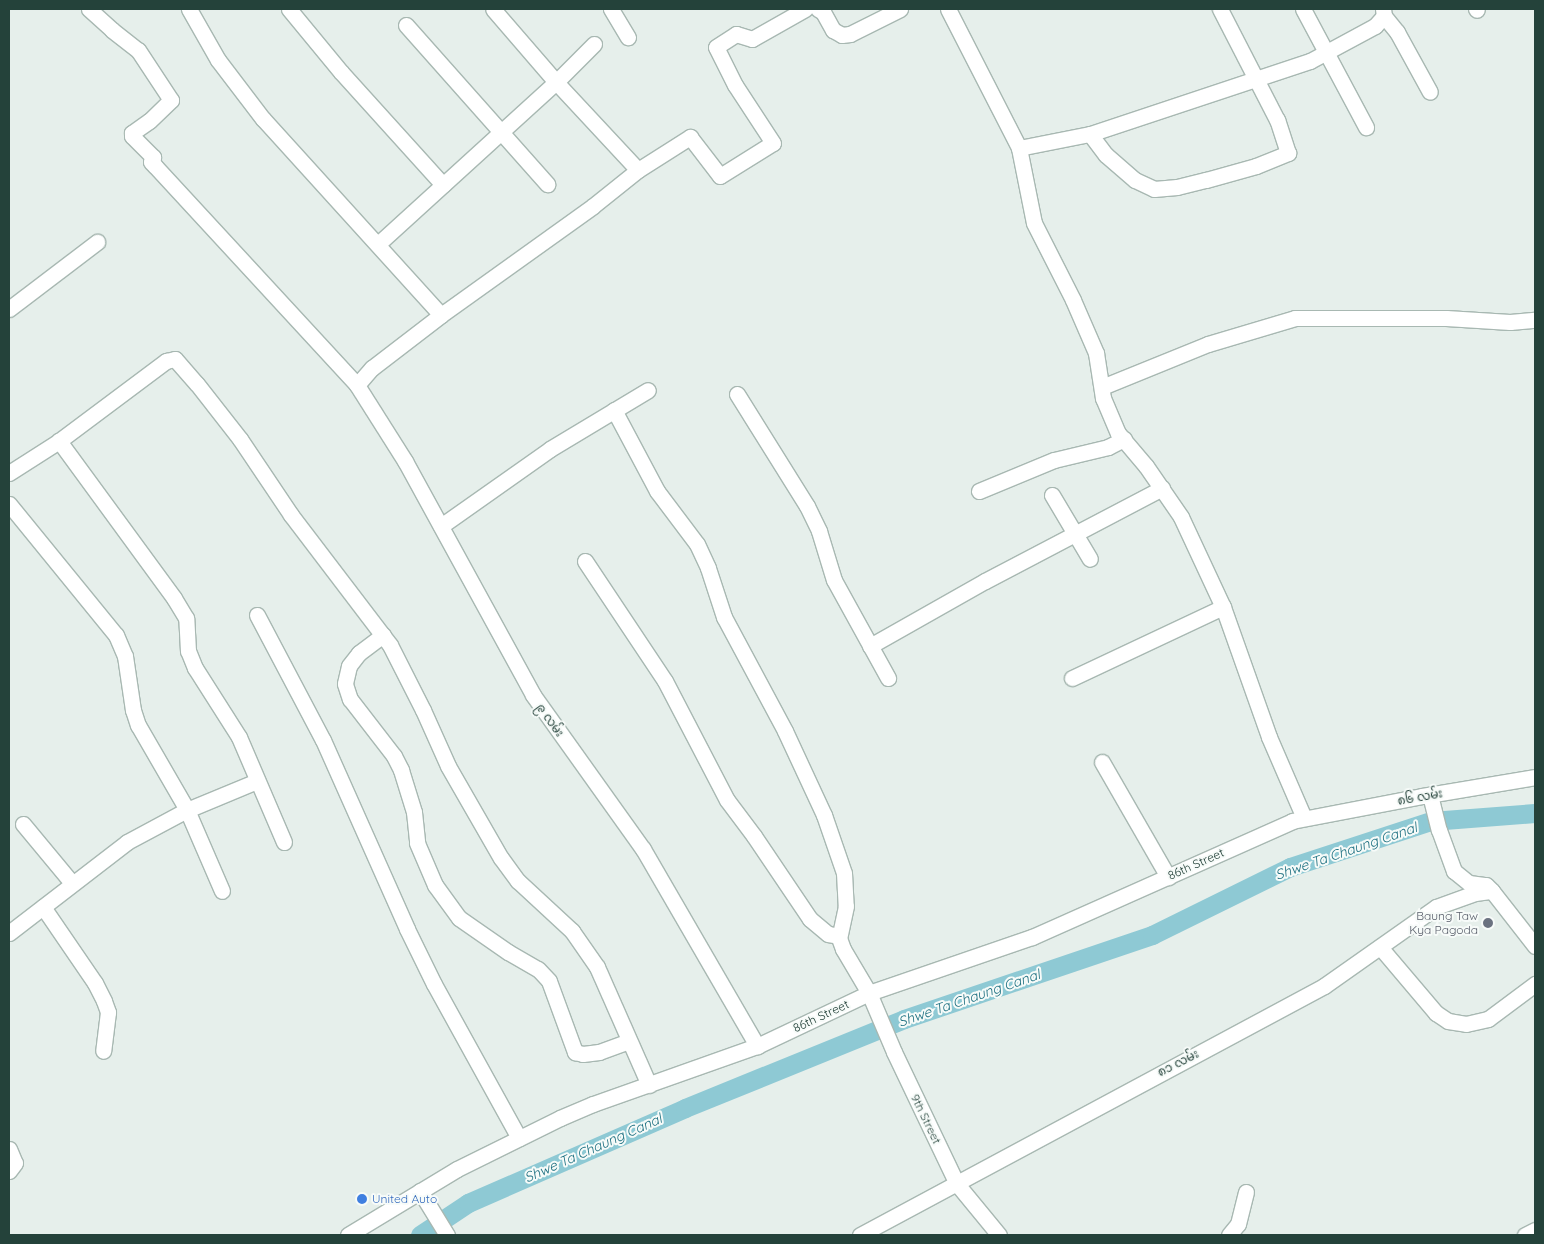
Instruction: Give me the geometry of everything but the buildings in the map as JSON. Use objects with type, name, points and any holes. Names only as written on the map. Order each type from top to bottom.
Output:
[{"type":"street","name":"၉ လမ်း","points":[[89,9],[138,50],[171,100],[150,121],[132,133],[132,136],[154,157],[151,162],[357,385],[405,461],[533,695],[643,849],[757,1046]]},
{"type":"street","points":[[189,9],[218,60],[263,119],[441,315]]},
{"type":"street","points":[[289,9],[341,72],[443,185]]},
{"type":"street","points":[[493,9],[556,82],[638,170]]},
{"type":"street","points":[[611,9],[628,37]]},
{"type":"street","points":[[357,385],[372,368],[441,315],[593,206],[638,170],[690,137],[720,176],[773,143],[735,85],[716,47],[736,34],[752,39],[804,9]]},
{"type":"street","points":[[818,9],[823,12],[834,30],[842,35],[850,34],[900,9]]},
{"type":"street","points":[[948,9],[1019,148],[1034,223],[1073,300],[1096,353],[1102,387],[1118,433],[1162,488],[1181,517],[1223,607],[1269,737],[1304,818]]},
{"type":"street","points":[[1090,134],[1106,155],[1135,180],[1154,189],[1177,187],[1256,166],[1288,153],[1277,120],[1220,9]]},
{"type":"street","points":[[1303,9],[1366,127]]},
{"type":"street","points":[[1019,148],[1090,134],[1310,61],[1375,26],[1383,12],[1398,32],[1430,92]]},
{"type":"street","points":[[406,25],[547,184]]},
{"type":"street","points":[[378,244],[556,82],[594,44]]},
{"type":"street","points":[[9,308],[97,242]]},
{"type":"street","points":[[1102,387],[1208,344],[1295,318],[1446,318],[1510,322],[1535,320]]},
{"type":"street","points":[[9,473],[59,441],[166,361],[175,359],[240,439],[292,515],[383,635],[423,710],[448,766],[502,858],[518,881],[572,931],[598,967],[649,1085]]},
{"type":"street","points":[[441,526],[550,449],[648,390]]},
{"type":"street","points":[[737,394],[807,506],[819,531],[834,580],[888,678]]},
{"type":"street","points":[[585,561],[665,681],[727,800],[754,836],[810,919],[828,934],[840,940],[846,906],[844,873],[824,815],[785,731],[724,617],[708,568],[697,544],[657,491],[614,410]]},
{"type":"street","points":[[979,491],[1054,460],[1108,448],[1124,439]]},
{"type":"street","points":[[59,441],[174,598],[186,618],[188,651],[195,668],[239,737],[284,842]]},
{"type":"street","points":[[870,646],[985,581],[1162,488]]},
{"type":"street","points":[[1052,495],[1090,558]]},
{"type":"street","points":[[9,504],[116,635],[125,656],[133,710],[138,725],[187,810],[222,891]]},
{"type":"street","points":[[1072,678],[1223,607]]},
{"type":"street","points":[[258,615],[323,740],[430,976],[519,1138]]},
{"type":"street","points":[[383,635],[360,652],[349,666],[345,684],[350,699],[394,756],[401,770],[414,812],[417,843],[435,884],[459,918],[538,970],[549,981],[575,1052],[583,1054],[599,1052],[629,1041]]},
{"type":"street","points":[[1102,762],[1168,877]]},
{"type":"street","name":"၈၆ လမ်း","points":[[1304,818],[1431,802],[1535,777]]},
{"type":"street","points":[[9,934],[127,842],[187,810],[257,781]]},
{"type":"street","points":[[1431,802],[1454,872],[1469,883],[1486,885],[1492,890],[1535,946]]},
{"type":"street","name":"86th Street","points":[[348,1235],[423,1197],[457,1169],[593,1104],[757,1046],[870,996],[1032,937],[1292,821],[1304,818]]},
{"type":"street","points":[[23,824],[72,883]]},
{"type":"street","name":"၈၁ လမ်း","points":[[860,1235],[1324,986],[1436,907],[1475,893],[1492,890]]},
{"type":"street","points":[[43,907],[95,983],[104,1001],[108,1012],[103,1051]]},
{"type":"street","name":"9th Street","points":[[840,940],[870,996],[894,1052],[957,1184],[999,1235]]},
{"type":"street","points":[[1380,948],[1436,1014],[1448,1021],[1466,1024],[1488,1019],[1535,984]]},
{"type":"street","points":[[9,1149],[15,1163],[9,1171]]},
{"type":"street","points":[[1229,1235],[1238,1224],[1246,1192]]},
{"type":"street","points":[[423,1197],[444,1230]]},
{"type":"street","points":[[1525,1235],[1535,1230]]},
{"type":"waterway","name":"Shwe Ta Chaung Canal","points":[[420,1235],[468,1203],[685,1108],[904,1019],[1152,935],[1290,867],[1431,821],[1535,813]]},
{"type":"place","name":"Baung Taw Kya Pagoda","points":[[1488,923]]},
{"type":"place","name":"United Auto","points":[[362,1199]]}]
